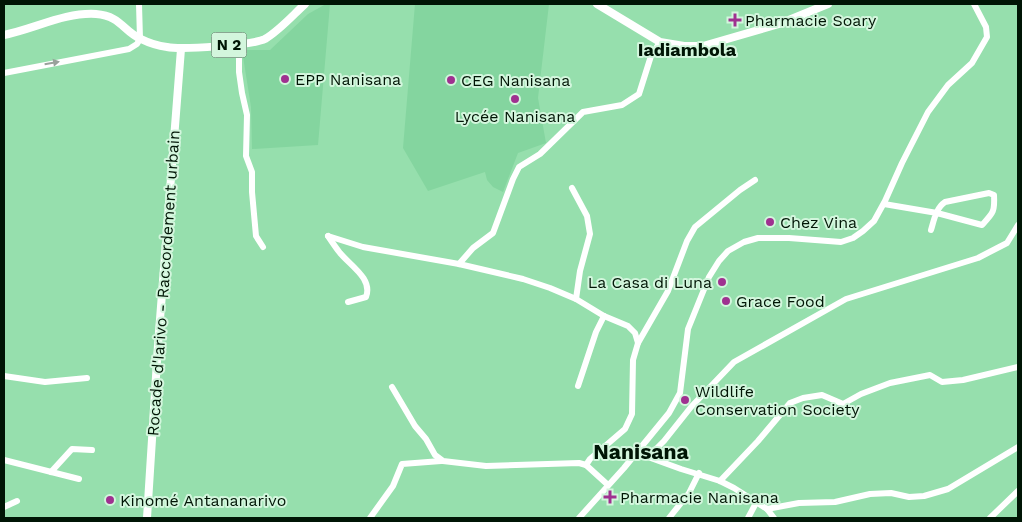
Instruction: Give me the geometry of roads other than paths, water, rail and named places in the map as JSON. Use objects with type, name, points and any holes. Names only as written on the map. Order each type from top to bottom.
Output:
[{"type":"main road","name":"N 2","points":[[4,35],[69,17],[94,14],[108,16],[121,23],[140,39],[165,47],[180,49],[236,44],[265,39],[305,4]]},
{"type":"main road","points":[[597,4],[660,42],[684,46],[703,46],[779,24],[828,4]]},
{"type":"main road","name":"Rocade d'Iarivo - Raccordement urbain","points":[[147,518],[180,49]]},
{"type":"street","points":[[4,73],[129,49],[137,44],[140,39],[139,4]]},
{"type":"street","points":[[579,518],[635,455],[669,413],[680,393],[688,329],[709,277],[728,251],[744,242],[758,238],[841,242],[853,238],[874,221],[928,112],[948,85],[972,62],[987,37],[986,27],[974,4]]},
{"type":"street","points":[[459,264],[473,248],[493,233],[519,167],[540,154],[583,112],[622,105],[639,94],[651,56],[660,42]]},
{"type":"street","points":[[236,44],[239,56],[242,93],[247,115],[246,156],[252,172],[256,236],[263,247]]},
{"type":"street","points":[[586,465],[590,459],[625,429],[632,414],[633,360],[638,343],[668,291],[687,241],[695,227],[755,180]]},
{"type":"street","points":[[572,188],[587,216],[590,234],[580,271],[576,299]]},
{"type":"street","points":[[884,204],[936,213],[982,225],[995,208],[994,195],[989,193],[945,202],[936,213],[931,230]]},
{"type":"street","points":[[648,457],[664,441],[691,407],[734,362],[846,298],[978,258],[1006,243],[1018,225]]},
{"type":"street","points":[[348,302],[366,297],[368,291],[365,280],[340,253],[328,236],[363,247],[459,264],[550,288],[576,299],[604,316],[628,326],[635,333],[638,343]]},
{"type":"street","points":[[578,386],[596,332],[604,316]]},
{"type":"street","points":[[720,481],[758,441],[790,402],[822,395],[843,404],[861,394],[890,383],[930,375],[942,382],[964,380],[1018,367]]},
{"type":"street","points":[[4,376],[46,382],[87,378]]},
{"type":"street","points":[[392,387],[415,426],[426,439],[434,455],[442,461]]},
{"type":"street","points":[[767,510],[798,503],[835,502],[870,494],[891,493],[908,497],[924,496],[948,489],[1018,447]]},
{"type":"street","points":[[51,472],[72,449],[92,450]]},
{"type":"street","points":[[635,455],[648,457],[720,481],[767,510],[774,518]]},
{"type":"street","points":[[4,460],[79,479]]},
{"type":"street","points":[[370,518],[393,486],[402,464],[442,461],[486,466],[570,462],[586,465],[608,485]]},
{"type":"street","points":[[670,518],[689,493],[699,473]]},
{"type":"street","points":[[990,518],[1018,491]]},
{"type":"street","points":[[4,507],[17,501]]},
{"type":"street","points":[[748,518],[756,503]]},
{"type":"place","name":"Pharmacie Soary","points":[[735,20]]},
{"type":"place","name":"EPP Nanisana","points":[[285,79]]},
{"type":"place","name":"CEG Nanisana","points":[[451,80]]},
{"type":"place","name":"Lycée Nanisana","points":[[515,99]]},
{"type":"place","name":"Chez Vina","points":[[770,222]]},
{"type":"place","name":"La Casa di Luna","points":[[722,282]]},
{"type":"place","name":"Grace Food","points":[[726,301]]},
{"type":"place","name":"Wildlife Conservation Society","points":[[685,400]]},
{"type":"place","name":"Pharmacie Nanisana","points":[[610,497]]},
{"type":"place","name":"Kinomé Antananarivo","points":[[110,500]]},
{"type":"district","name":"Iadiambola","points":[[687,50]]},
{"type":"district","name":"Nanisana","points":[[641,452]]}]
